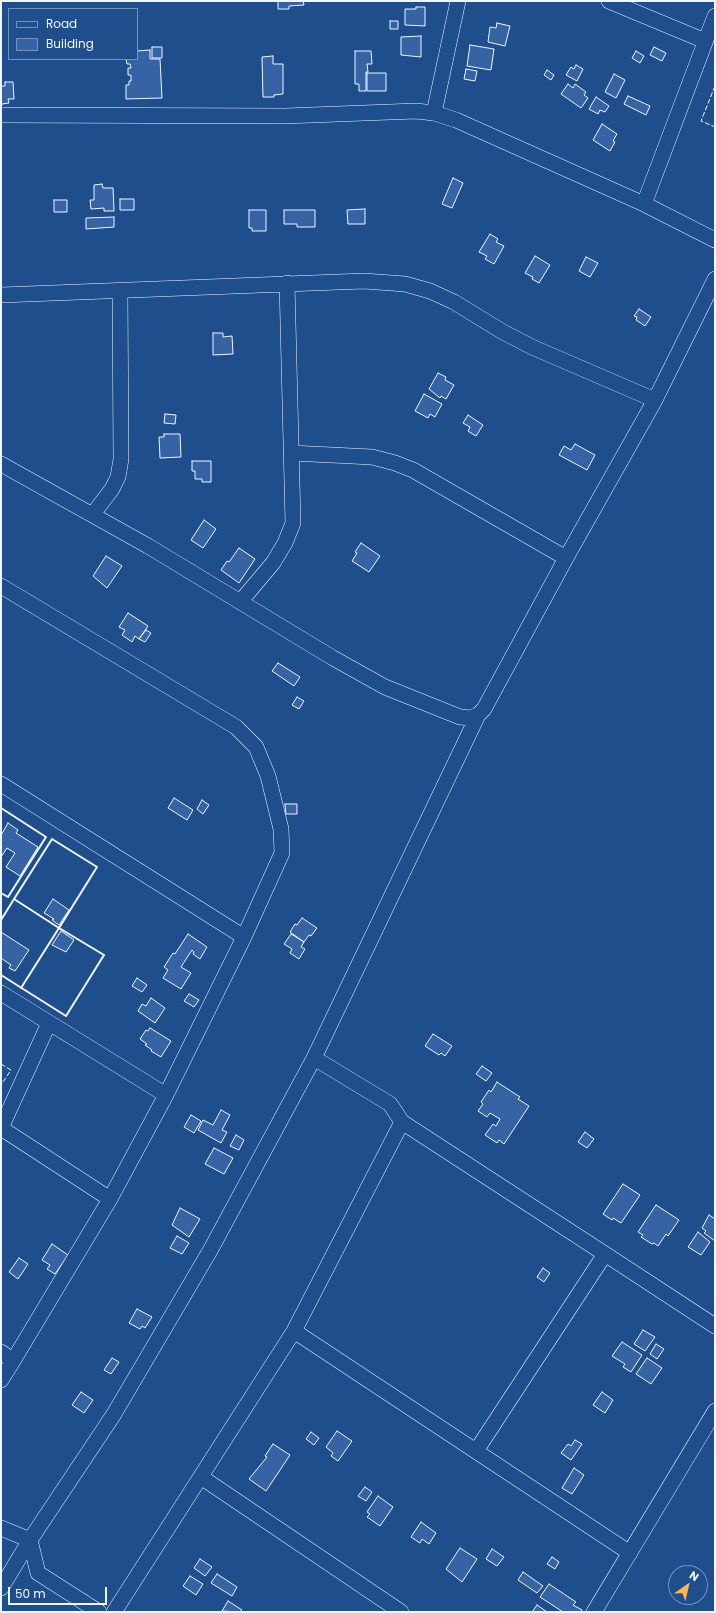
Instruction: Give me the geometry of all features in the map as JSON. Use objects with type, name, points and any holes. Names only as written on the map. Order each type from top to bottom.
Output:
[{"type":"street","points":[[434,113],[458,1]]},
{"type":"street","points":[[609,1],[705,40]]},
{"type":"street","points":[[644,204],[715,16]]},
{"type":"street","points":[[1,115],[285,116],[416,111],[434,113],[456,120],[644,204],[715,240]]},
{"type":"street","points":[[1,1588],[30,1540],[114,1414],[203,1262],[314,1058],[478,715],[484,709],[566,558],[655,400],[715,279]]},
{"type":"street","points":[[1,295],[287,283],[364,281],[405,284],[430,291],[454,302],[503,332],[532,347],[655,400]]},
{"type":"street","points":[[240,602],[274,563],[285,543],[293,523],[287,283]]},
{"type":"street","points":[[93,514],[112,489],[118,477],[121,459],[120,291]]},
{"type":"street","points":[[291,453],[372,457],[395,463],[413,470],[566,558]]},
{"type":"street","points":[[1,464],[93,514],[333,658],[385,686],[460,717],[471,718],[478,715]]},
{"type":"street","points":[[1,586],[236,727],[256,747],[268,776],[274,794],[281,829],[282,853],[244,937],[166,1094],[110,1199],[7,1356],[1,1380]]},
{"type":"street","points":[[1,784],[244,937]]},
{"type":"street","points":[[1,993],[166,1094]]},
{"type":"street","points":[[49,1023],[1,1128],[110,1199]]},
{"type":"street","points":[[314,1058],[390,1104],[402,1122],[715,1326]]},
{"type":"street","points":[[114,1612],[294,1331],[402,1122]]},
{"type":"street","points":[[476,1451],[605,1254]]},
{"type":"street","points":[[294,1331],[630,1553]]},
{"type":"street","points":[[594,1612],[715,1411]]},
{"type":"street","points":[[200,1477],[401,1612]]},
{"type":"street","points":[[1,1528],[30,1540]]},
{"type":"street","points":[[30,1540],[38,1573],[99,1612]]},
{"type":"building","points":[[278,1],[303,1],[304,5],[289,6],[289,9],[278,9]]},
{"type":"building","points":[[416,7],[425,7],[425,26],[405,25],[405,9],[416,9]]},
{"type":"building","points":[[390,21],[398,21],[398,29],[390,29]]},
{"type":"building","points":[[497,23],[510,26],[505,46],[488,42],[490,27],[496,28]]},
{"type":"building","points":[[421,36],[421,57],[401,55],[401,37]]},
{"type":"building","points":[[470,45],[494,49],[491,70],[467,66]]},
{"type":"building","points":[[152,47],[162,47],[162,58],[152,58]]},
{"type":"building","points":[[654,47],[666,53],[662,61],[650,55]]},
{"type":"building","points":[[150,50],[150,59],[160,59],[162,98],[126,99],[126,85],[129,85],[129,81],[131,81],[131,75],[128,75],[128,68],[131,68],[130,64],[127,64],[126,60],[138,60],[138,51]]},
{"type":"building","points":[[355,51],[371,51],[372,64],[367,64],[368,72],[366,72],[366,91],[359,91],[359,84],[355,84]]},
{"type":"building","points":[[636,51],[644,56],[640,63],[632,58]]},
{"type":"building","points":[[273,56],[273,64],[283,64],[283,94],[274,95],[274,97],[263,97],[262,57]]},
{"type":"building","points":[[576,65],[583,69],[577,81],[566,75],[571,67],[574,69]]},
{"type":"building","points":[[466,69],[477,71],[475,81],[464,79]]},
{"type":"building","points":[[547,70],[554,75],[551,80],[544,75]]},
{"type":"building","points":[[367,73],[386,73],[386,91],[367,91]]},
{"type":"building","points":[[614,74],[625,80],[616,98],[605,92]]},
{"type":"building","points":[[5,82],[13,82],[14,99],[8,99],[9,103],[2,104],[1,108],[1,86],[5,86]]},
{"type":"building","points":[[568,84],[573,88],[575,84],[586,92],[584,95],[588,98],[581,108],[561,94]]},
{"type":"building","points":[[628,96],[650,106],[646,115],[624,104]]},
{"type":"building","points":[[596,97],[609,106],[605,112],[600,110],[598,114],[589,109]]},
{"type":"building","points":[[602,124],[617,134],[610,151],[593,140]]},
{"type":"building","points":[[453,178],[463,183],[452,208],[442,204]]},
{"type":"building","points":[[102,184],[103,188],[113,188],[114,211],[104,211],[104,208],[91,209],[90,200],[94,200],[94,185]]},
{"type":"building","points":[[120,199],[134,199],[134,210],[120,210]]},
{"type":"building","points":[[54,200],[67,200],[67,212],[54,212]]},
{"type":"building","points":[[365,209],[365,224],[348,224],[347,210]]},
{"type":"building","points":[[249,210],[266,210],[266,231],[252,231],[252,228],[249,228]]},
{"type":"building","points":[[284,210],[315,210],[315,227],[297,227],[297,224],[284,224]]},
{"type":"building","points":[[114,217],[114,227],[86,229],[86,218]]},
{"type":"building","points":[[490,234],[498,239],[496,242],[504,246],[494,264],[485,259],[487,256],[479,252]]},
{"type":"building","points":[[535,256],[550,265],[539,283],[532,279],[533,277],[525,273]]},
{"type":"building","points":[[586,257],[598,263],[590,277],[579,271]]},
{"type":"building","points":[[639,309],[651,317],[645,326],[636,320],[637,317],[634,316]]},
{"type":"building","points":[[213,333],[223,333],[223,337],[232,336],[233,354],[213,355]]},
{"type":"building","points":[[438,373],[446,377],[445,380],[454,385],[446,399],[441,396],[440,398],[429,389]]},
{"type":"building","points":[[424,394],[442,404],[435,417],[430,414],[428,418],[415,411]]},
{"type":"building","points":[[165,414],[176,415],[175,424],[164,423]]},
{"type":"building","points":[[468,415],[483,425],[476,436],[468,431],[470,427],[463,423]]},
{"type":"building","points":[[164,434],[180,434],[181,457],[160,458],[159,437],[164,437]]},
{"type":"building","points":[[575,444],[595,455],[587,470],[559,455],[564,446],[571,450]]},
{"type":"building","points":[[192,461],[211,461],[211,482],[202,482],[202,479],[195,479],[195,471],[192,471]]},
{"type":"building","points":[[204,520],[216,529],[203,548],[191,540]]},
{"type":"building","points":[[361,543],[380,556],[369,572],[352,561],[357,553],[355,552]]},
{"type":"building","points":[[239,548],[255,559],[239,583],[221,570]]},
{"type":"building","points":[[106,556],[122,566],[107,588],[93,576]]},
{"type":"building","points":[[128,613],[148,626],[139,639],[135,636],[132,642],[122,635],[125,630],[119,627]]},
{"type":"building","points":[[146,630],[151,633],[145,642],[139,639]]},
{"type":"building","points":[[278,663],[300,677],[294,686],[272,671]]},
{"type":"building","points":[[297,697],[304,701],[299,709],[292,705]]},
{"type":"building","points":[[174,798],[193,810],[187,820],[168,808]]},
{"type":"building","points":[[202,800],[209,805],[203,814],[197,809]]},
{"type":"building","points":[[285,804],[297,804],[297,814],[286,814]]},
{"type":"building","points":[[8,823],[18,830],[16,833],[38,847],[20,876],[6,867],[15,853],[7,848],[1,857],[1,835]]},
{"type":"building","points":[[53,899],[69,910],[59,925],[52,920],[54,919],[44,913]]},
{"type":"building","points":[[302,918],[317,928],[304,942],[290,932],[295,924],[297,925]]},
{"type":"building","points":[[61,931],[74,940],[66,952],[52,945]]},
{"type":"building","points":[[1,932],[29,950],[15,971],[9,968],[11,965],[1,958]]},
{"type":"building","points":[[188,934],[207,947],[200,959],[193,954],[194,952],[192,950],[181,967],[191,973],[181,989],[163,978],[168,970],[164,967],[173,953],[175,954]]},
{"type":"building","points":[[291,934],[304,942],[301,947],[305,949],[299,959],[290,953],[292,949],[284,944]]},
{"type":"building","points":[[137,978],[147,985],[142,992],[132,986]]},
{"type":"building","points":[[189,994],[199,1000],[194,1007],[184,1001]]},
{"type":"building","points":[[151,998],[165,1008],[155,1023],[138,1011],[142,1004],[146,1006]]},
{"type":"building","points":[[150,1028],[171,1041],[161,1057],[151,1051],[152,1050],[145,1045],[147,1044],[140,1039],[146,1030],[148,1031]]},
{"type":"building","points":[[433,1034],[452,1046],[445,1056],[441,1053],[439,1055],[425,1046]]},
{"type":"building","points":[[482,1066],[492,1073],[486,1081],[476,1074]]},
{"type":"building","points":[[497,1082],[520,1097],[518,1099],[529,1106],[504,1144],[499,1140],[497,1143],[485,1135],[493,1124],[496,1126],[500,1119],[490,1113],[487,1117],[478,1111],[483,1104],[481,1102],[489,1090],[491,1092]]},
{"type":"building","points":[[221,1110],[230,1115],[222,1130],[227,1132],[221,1143],[198,1130],[203,1120],[213,1125]]},
{"type":"building","points":[[191,1115],[201,1121],[194,1133],[184,1127]]},
{"type":"building","points":[[585,1132],[594,1139],[587,1148],[578,1142]]},
{"type":"building","points":[[236,1135],[244,1140],[239,1150],[230,1146]]},
{"type":"building","points":[[214,1148],[233,1158],[224,1174],[205,1164]]},
{"type":"building","points":[[623,1184],[640,1195],[621,1223],[613,1218],[612,1220],[603,1214]]},
{"type":"building","points":[[656,1205],[679,1220],[668,1236],[666,1234],[658,1246],[641,1237],[643,1235],[638,1232]]},
{"type":"building","points":[[180,1208],[200,1219],[189,1237],[172,1225]]},
{"type":"building","points":[[709,1215],[715,1219],[715,1241],[704,1233],[706,1231],[702,1228]]},
{"type":"building","points":[[698,1232],[710,1242],[701,1255],[688,1247]]},
{"type":"building","points":[[177,1236],[189,1243],[182,1254],[170,1248]]},
{"type":"building","points":[[52,1244],[68,1255],[55,1274],[47,1269],[50,1265],[42,1260]]},
{"type":"building","points":[[19,1258],[28,1264],[18,1279],[9,1272]]},
{"type":"building","points":[[543,1268],[550,1273],[544,1282],[537,1277]]},
{"type":"building","points":[[137,1309],[152,1317],[145,1328],[142,1326],[140,1329],[129,1323]]},
{"type":"building","points":[[643,1330],[655,1337],[645,1351],[634,1344]]},
{"type":"building","points":[[622,1342],[642,1355],[631,1372],[623,1367],[625,1364],[612,1356]]},
{"type":"building","points":[[656,1344],[664,1349],[657,1359],[650,1354]]},
{"type":"building","points":[[112,1358],[119,1362],[111,1374],[104,1370]]},
{"type":"building","points":[[647,1358],[662,1368],[651,1384],[636,1374]]},
{"type":"building","points":[[81,1392],[93,1400],[84,1413],[72,1405]]},
{"type":"building","points":[[602,1392],[613,1400],[605,1413],[593,1405]]},
{"type":"building","points":[[337,1431],[352,1441],[338,1461],[331,1456],[333,1453],[326,1447]]},
{"type":"building","points":[[311,1432],[319,1438],[314,1445],[306,1439]]},
{"type":"building","points":[[575,1440],[582,1444],[571,1460],[561,1453],[568,1444],[571,1446]]},
{"type":"building","points":[[273,1444],[290,1455],[266,1491],[249,1479],[267,1457],[265,1456]]},
{"type":"building","points":[[574,1468],[584,1475],[572,1494],[562,1488]]},
{"type":"building","points":[[365,1487],[372,1492],[366,1501],[358,1496]]},
{"type":"building","points":[[378,1496],[393,1507],[380,1526],[367,1517],[370,1514],[367,1512]]},
{"type":"building","points":[[421,1522],[436,1533],[429,1544],[422,1539],[420,1543],[411,1537]]},
{"type":"building","points":[[460,1548],[477,1559],[462,1582],[446,1569]]},
{"type":"building","points":[[492,1549],[504,1557],[497,1566],[486,1559]]},
{"type":"building","points":[[552,1557],[559,1562],[555,1569],[547,1564]]},
{"type":"building","points":[[200,1559],[212,1567],[205,1576],[194,1568]]},
{"type":"building","points":[[523,1572],[543,1586],[537,1593],[518,1580]]},
{"type":"building","points":[[217,1574],[237,1587],[232,1596],[211,1583]]},
{"type":"building","points":[[190,1576],[203,1584],[196,1595],[183,1586]]},
{"type":"building","points":[[549,1584],[576,1602],[573,1605],[582,1610],[581,1612],[563,1612],[540,1597]]},
{"type":"building","points":[[228,1601],[242,1610],[240,1612],[222,1611]]},
{"type":"building","points":[[537,1605],[547,1612],[532,1612]]},
{"type":"fence","points":[[715,86],[701,121],[715,127]]},
{"type":"fence","points":[[1,1064],[11,1070],[1,1085]]},
{"type":"wall","points":[[1,808],[46,837],[8,897],[1,893]]},
{"type":"wall","points":[[52,839],[97,867],[59,928],[14,899],[52,839]]},
{"type":"wall","points":[[1,920],[14,899]]},
{"type":"wall","points":[[1,975],[66,1016],[104,955],[59,928],[21,988]]}]
